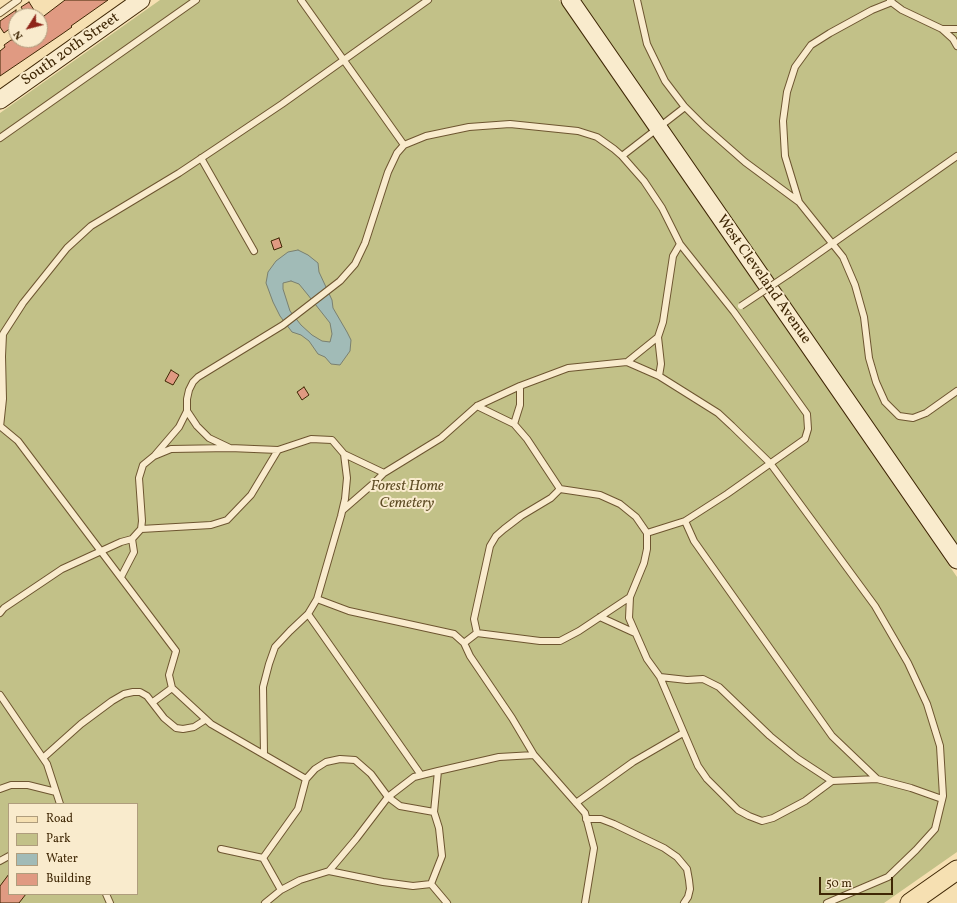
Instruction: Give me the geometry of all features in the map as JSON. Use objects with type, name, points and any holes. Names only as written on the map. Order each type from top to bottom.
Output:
[{"type":"main road","points":[[910,903],[957,870]]},
{"type":"street","name":"South 20th Street","points":[[0,100],[141,0]]},
{"type":"street","name":"West Cleveland Avenue","points":[[570,0],[957,560]]},
{"type":"lane","points":[[0,13],[18,0]]},
{"type":"lane","points":[[0,138],[196,0]]},
{"type":"lane","points":[[301,0],[404,145]]},
{"type":"lane","points":[[306,778],[205,720],[192,705],[172,688],[169,674],[176,651],[18,441],[0,427],[3,399],[2,336],[22,303],[67,248],[91,226],[201,158],[282,104],[428,0]]},
{"type":"lane","points":[[637,0],[647,44],[665,81],[685,108],[745,162],[799,202],[843,257],[855,285],[864,317],[871,364],[876,382],[885,402],[899,416],[913,418],[926,413],[957,391]]},
{"type":"lane","points":[[799,202],[785,156],[783,121],[787,92],[795,67],[810,45],[890,1],[902,10],[942,29],[953,39],[957,46]]},
{"type":"lane","points":[[942,29],[957,29]]},
{"type":"lane","points":[[622,156],[685,108]]},
{"type":"lane","points":[[0,613],[4,608],[62,569],[121,542],[132,539],[140,529],[142,521],[138,478],[143,465],[154,456],[179,427],[187,411],[189,390],[198,377],[283,324],[340,281],[355,264],[365,243],[388,172],[397,153],[404,145],[426,136],[462,129],[510,124],[578,131],[597,137],[614,149],[644,181],[662,208],[680,244],[734,312],[807,414],[808,430],[805,439],[727,494],[685,521],[647,533]]},
{"type":"lane","points":[[734,312],[957,156]]},
{"type":"lane","points":[[201,158],[254,251]]},
{"type":"lane","points":[[659,376],[661,364],[658,337],[663,322],[673,256],[680,244]]},
{"type":"lane","points":[[627,362],[658,337]]},
{"type":"lane","points":[[342,510],[384,473],[441,438],[477,406],[520,386],[568,368],[627,362],[659,376],[718,414],[770,463],[875,606],[908,663],[927,704],[940,746],[942,799],[935,829],[888,877],[827,903]]},
{"type":"lane","points":[[514,424],[520,404],[520,386]]},
{"type":"lane","points":[[477,406],[514,424],[527,439],[560,489],[600,495],[620,504],[636,517],[647,533],[647,549],[644,563],[630,598],[629,618],[647,659],[660,677],[698,766],[707,779],[738,810],[762,821],[773,818],[805,801],[832,781],[877,778],[942,799]]},
{"type":"lane","points":[[187,411],[197,426],[209,438],[230,448]]},
{"type":"lane","points":[[154,456],[171,449],[230,448],[278,450],[311,439],[332,440],[344,454],[384,473]]},
{"type":"lane","points":[[140,529],[211,525],[227,520],[251,495],[278,450]]},
{"type":"lane","points":[[264,754],[263,687],[269,664],[275,647],[308,614],[317,599],[342,510],[347,478],[344,454]]},
{"type":"lane","points":[[477,633],[474,619],[490,546],[496,536],[504,529],[521,516],[551,498],[560,489]]},
{"type":"lane","points":[[685,521],[694,542],[832,736],[877,778]]},
{"type":"lane","points":[[121,577],[134,552],[132,539]]},
{"type":"lane","points":[[464,643],[477,633],[540,641],[560,641],[579,632],[630,598]]},
{"type":"lane","points":[[317,599],[349,611],[454,634],[464,643],[470,656],[512,718],[534,755],[585,813],[594,848],[585,903]]},
{"type":"lane","points":[[308,614],[421,775]]},
{"type":"lane","points":[[600,617],[635,633]]},
{"type":"lane","points":[[660,677],[687,680],[703,679],[719,686],[770,736],[797,758],[832,781]]},
{"type":"lane","points":[[153,702],[172,688]]},
{"type":"lane","points":[[43,758],[81,724],[112,701],[124,694],[132,692],[140,692],[147,696],[164,718],[176,728],[183,729],[194,727],[205,720]]},
{"type":"lane","points":[[0,695],[47,764],[60,803]]},
{"type":"lane","points":[[576,803],[633,762],[683,732]]},
{"type":"lane","points":[[329,871],[388,797],[414,777],[499,757],[534,755]]},
{"type":"lane","points":[[263,858],[298,809],[306,778],[315,769],[326,762],[340,759],[355,760],[371,774],[388,797],[400,806],[434,812]]},
{"type":"lane","points":[[431,884],[442,856],[439,828],[434,812],[438,771]]},
{"type":"lane","points":[[0,789],[11,785],[28,786],[56,792]]},
{"type":"lane","points":[[586,819],[602,819],[664,848],[678,857],[687,869],[689,880],[690,889],[688,897],[684,903]]},
{"type":"lane","points":[[221,849],[263,858],[281,890]]},
{"type":"lane","points":[[265,903],[281,890],[300,880],[329,871],[383,882],[413,886],[431,884]]},
{"type":"lane","points":[[431,884],[447,903]]},
{"type":"green space","name":"Forest Home Cemetery","points":[[160,0],[559,0],[957,577],[957,852],[884,903],[0,903],[0,113]]},
{"type":"green space","points":[[579,0],[957,0],[957,548]]},
{"type":"water","points":[[298,250],[308,255],[318,263],[319,272],[332,300],[333,308],[351,340],[350,351],[340,365],[331,364],[325,357],[318,354],[309,341],[301,335],[292,332],[280,316],[273,302],[266,283],[268,272],[276,261],[288,252]],"holes":[[[291,281],[299,284],[330,323],[332,334],[330,342],[322,341],[312,335],[301,325],[290,311],[283,289],[283,283]]]},
{"type":"building","points":[[65,0],[108,0],[48,43],[48,13]]},
{"type":"building","points":[[29,2],[33,8],[22,8]]},
{"type":"building","points":[[8,16],[8,30],[4,33],[0,27],[0,21]]},
{"type":"building","points":[[8,42],[8,48],[41,48],[0,76],[0,51],[5,47],[4,45]]},
{"type":"building","points":[[279,238],[282,247],[274,250],[271,241]]},
{"type":"building","points":[[171,370],[179,375],[173,385],[165,381]]},
{"type":"building","points":[[304,387],[309,395],[302,400],[297,392]]},
{"type":"building","points":[[8,875],[8,895],[25,895],[19,903],[0,903],[0,886]]}]
